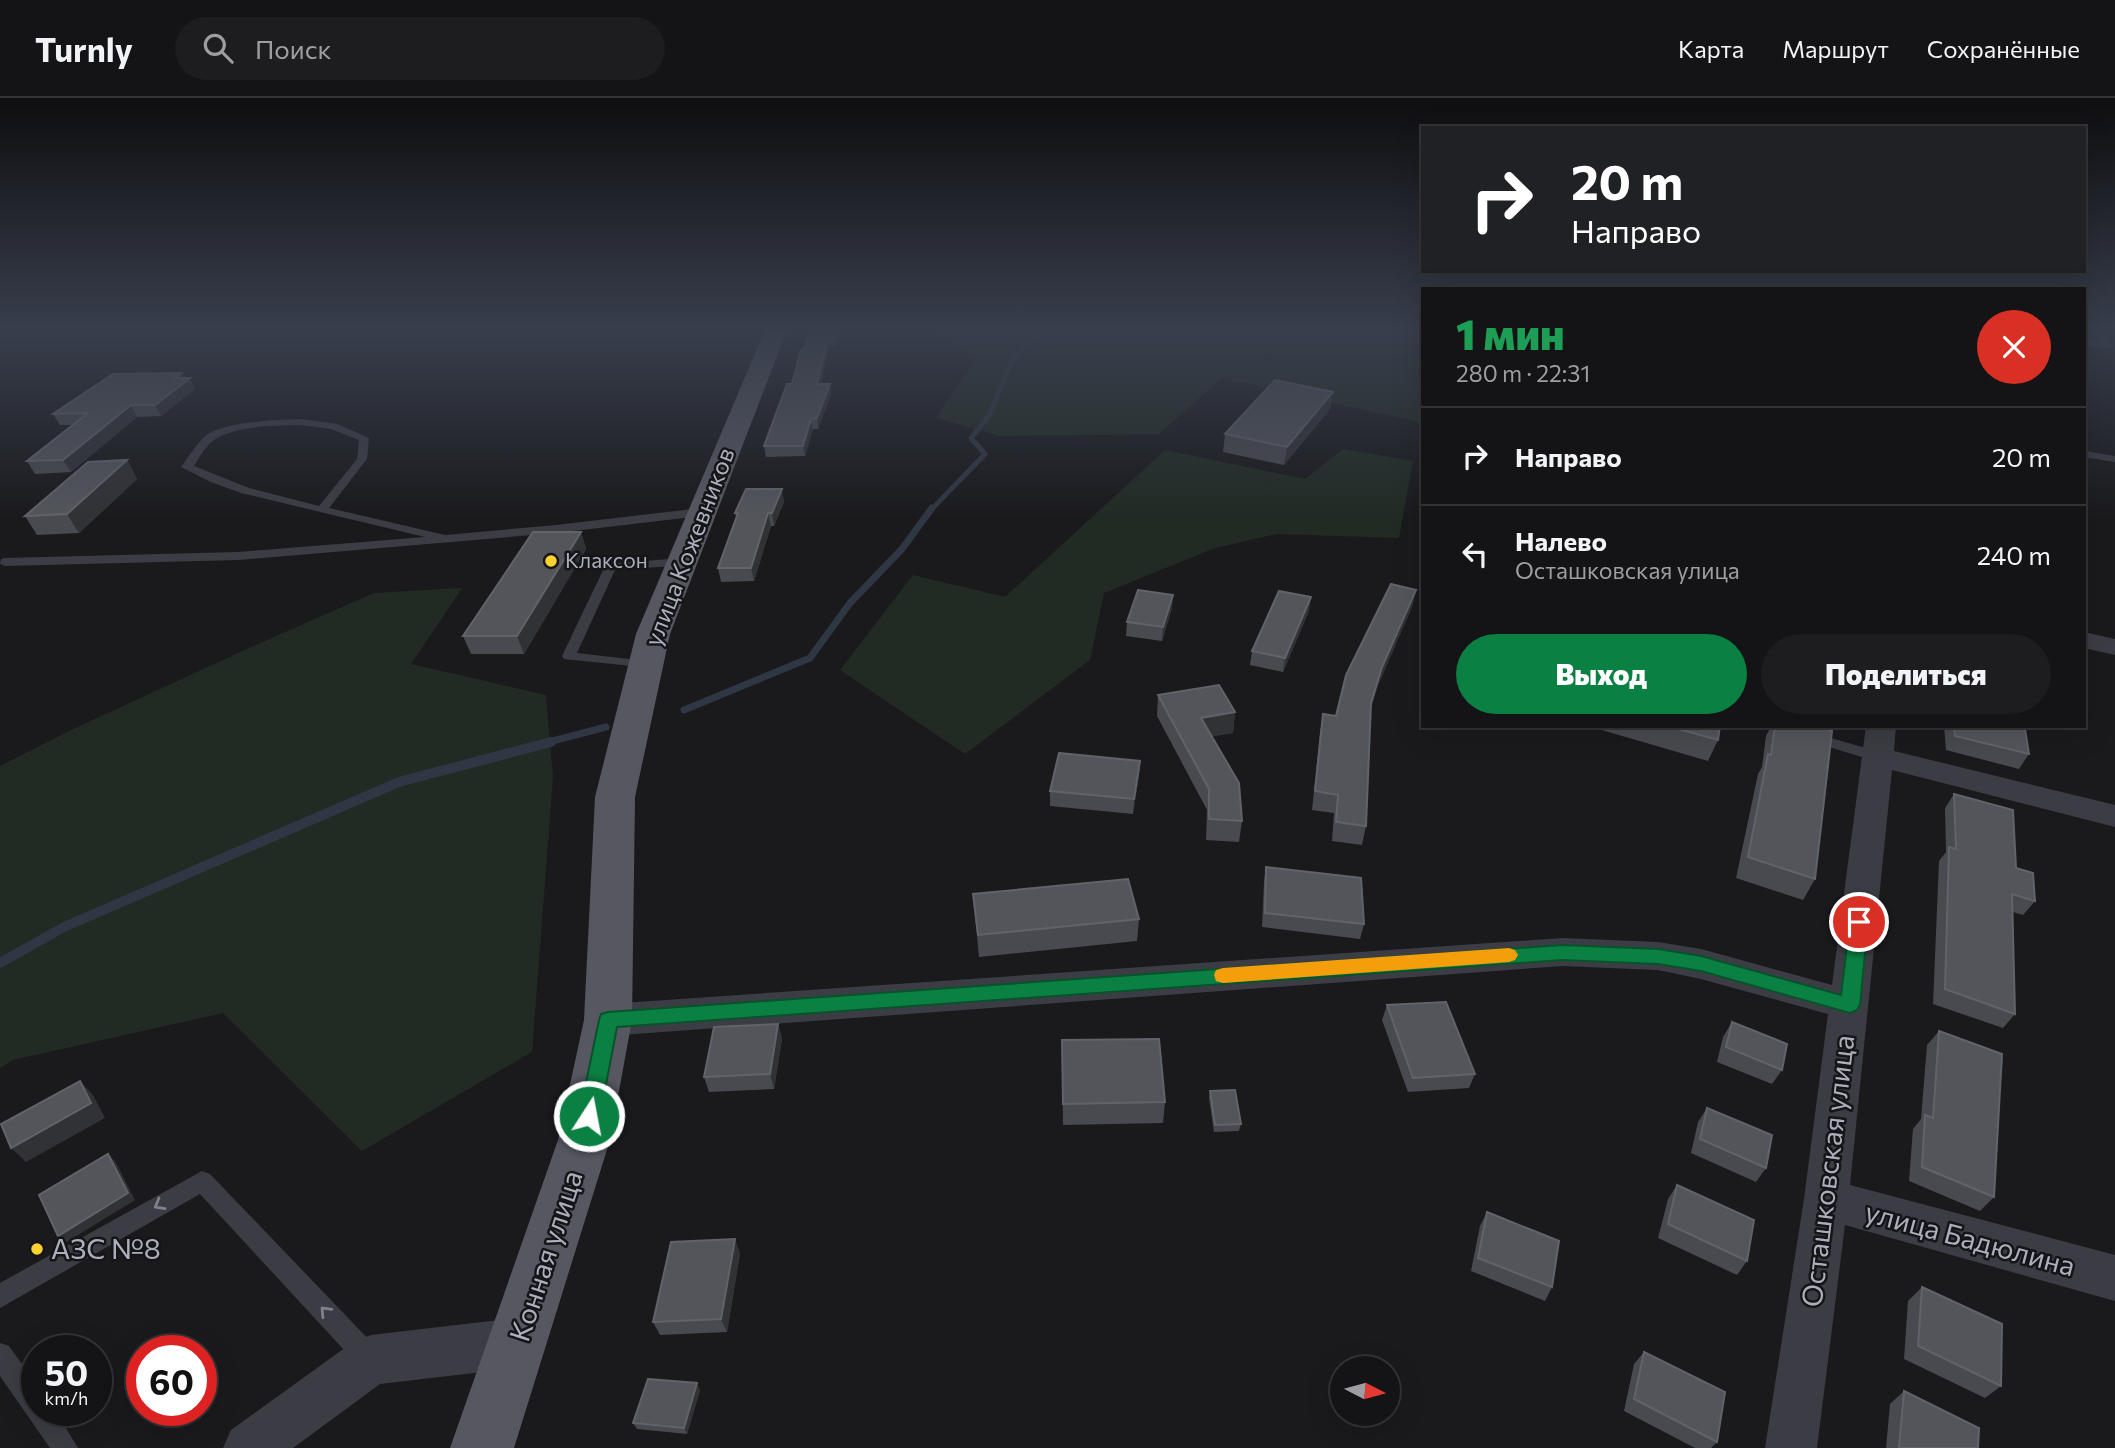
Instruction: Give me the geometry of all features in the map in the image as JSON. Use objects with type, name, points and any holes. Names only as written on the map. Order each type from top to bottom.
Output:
[{"type":"main road","name":"улица Кожевников","points":[[608,1020],[615,797],[653,634],[750,393]]},
{"type":"main road","name":"Конная улица","points":[[482,1448],[584,1140],[608,1020]]},
{"type":"street","points":[[2086,640],[2115,647]]},
{"type":"street","points":[[1879,742],[2115,816]]},
{"type":"street","name":"Осташковская улица","points":[[1791,1448],[1826,1199],[1879,742]]},
{"type":"street","points":[[608,1020],[1562,952],[1658,956],[1701,964],[1850,1005]]},
{"type":"street","name":"улица Бадюлина","points":[[1826,1199],[2115,1278]]},
{"type":"street","points":[[250,1448],[372,1360],[517,1343]]},
{"type":"lane","points":[[323,508],[362,459],[364,438],[333,426],[301,422],[234,429],[209,438],[187,467],[208,478],[323,508],[399,525],[449,539]]},
{"type":"lane","points":[[2086,454],[2115,459]]},
{"type":"lane","points":[[5,562],[238,556],[449,539],[701,512]]},
{"type":"lane","points":[[646,665],[569,656],[610,567],[682,562]]},
{"type":"lane","points":[[1824,741],[1879,742]]},
{"type":"lane","points":[[0,1296],[202,1181],[372,1360]]},
{"type":"lane","points":[[0,1355],[21,1385]]},
{"type":"lane","points":[[50,1426],[65,1448]]},
{"type":"shaded area","points":[[953,393],[1205,393],[1159,434],[999,436],[936,418]]},
{"type":"shaded area","points":[[1289,393],[1421,393],[1421,423]]},
{"type":"shaded area","points":[[1343,449],[1413,461],[1399,538],[1276,534],[1215,548],[1104,593],[1090,660],[965,754],[840,670],[913,575],[1005,597],[1165,450],[1305,479]]},
{"type":"shaded area","points":[[462,588],[411,664],[546,695],[553,777],[532,1052],[362,1151],[223,1013],[13,1060],[0,1068],[0,766],[69,731],[374,593]]},
{"type":"building","points":[[84,393],[171,393],[155,405],[131,405],[63,460],[27,461],[88,413],[53,414]]},
{"type":"building","points":[[784,393],[827,393],[817,418],[811,419],[803,446],[764,446]]},
{"type":"building","points":[[1263,393],[1332,393],[1287,447],[1225,434]]},
{"type":"building","points":[[127,460],[67,514],[25,516],[88,462]]},
{"type":"building","points":[[746,489],[782,489],[772,513],[768,513],[751,568],[718,568],[738,513],[735,513]]},
{"type":"building","points":[[533,532],[581,532],[517,636],[463,636]]},
{"type":"building","points":[[1391,584],[1416,590],[1382,667],[1371,703],[1366,826],[1336,822],[1338,795],[1315,791],[1323,714],[1336,716],[1346,675]]},
{"type":"building","points":[[1138,590],[1173,595],[1163,627],[1127,622]]},
{"type":"building","points":[[1279,591],[1311,597],[1285,658],[1252,651]]},
{"type":"building","points":[[1219,685],[1235,712],[1201,718],[1239,783],[1242,821],[1209,819],[1209,789],[1158,695]]},
{"type":"building","points":[[1675,728],[1720,728],[1718,740]]},
{"type":"building","points":[[1775,728],[1821,728],[1832,731],[1815,879],[1748,857],[1768,754],[1771,755]]},
{"type":"building","points":[[1954,728],[2022,728],[2025,729],[2029,754],[1955,736]]},
{"type":"building","points":[[1059,753],[1140,761],[1134,799],[1050,791]]},
{"type":"building","points":[[1954,794],[2013,810],[2016,868],[2033,873],[2035,901],[2012,894],[2015,1014],[1945,989],[1949,847],[1956,849]]},
{"type":"building","points":[[1266,867],[1361,878],[1364,924],[1265,913]]},
{"type":"building","points":[[1128,879],[1139,919],[978,935],[973,894]]},
{"type":"building","points":[[1446,1002],[1475,1074],[1413,1078],[1387,1005]]},
{"type":"building","points":[[1732,1022],[1787,1044],[1782,1070],[1726,1047]]},
{"type":"building","points":[[778,1024],[770,1074],[704,1077],[714,1027]]},
{"type":"building","points":[[1939,1031],[2002,1054],[1994,1197],[1922,1167],[1925,1115],[1933,1118]]},
{"type":"building","points":[[1159,1039],[1165,1102],[1063,1104],[1062,1040]]},
{"type":"building","points":[[80,1081],[91,1103],[11,1148],[1,1124]]},
{"type":"building","points":[[1235,1090],[1241,1124],[1215,1125],[1210,1091]]},
{"type":"building","points":[[1707,1108],[1772,1135],[1766,1168],[1700,1139]]},
{"type":"building","points":[[108,1154],[128,1193],[58,1236],[39,1195]]},
{"type":"building","points":[[1677,1185],[1754,1220],[1747,1261],[1668,1224]]},
{"type":"building","points":[[1487,1212],[1559,1241],[1552,1287],[1478,1258]]},
{"type":"building","points":[[735,1239],[721,1319],[653,1322],[671,1242]]},
{"type":"building","points":[[1922,1287],[2002,1324],[2001,1386],[1918,1346]]},
{"type":"building","points":[[1644,1352],[1725,1392],[1717,1442],[1634,1399]]},
{"type":"building","points":[[648,1379],[697,1383],[684,1428],[633,1423]]},
{"type":"building","points":[[1904,1391],[1979,1428],[1978,1448],[1899,1448]]},
{"type":"waterway","points":[[931,510],[985,454],[971,438],[989,416],[998,393]]},
{"type":"waterway","points":[[684,710],[810,658],[850,603],[902,549],[932,508]]},
{"type":"waterway","points":[[545,743],[606,727]]},
{"type":"waterway","points":[[0,963],[64,927],[399,782],[551,742]]},
{"type":"slow traffic","points":[[1223,975],[1509,955]]},
{"type":"place","name":"Клаксон","points":[[551,561]]},
{"type":"place","name":"АЗС №8","points":[[37,1249]]},
{"type":"route","points":[[589,1116],[608,1020],[1562,952],[1658,956],[1701,964],[1850,1005],[1859,922]]}]
